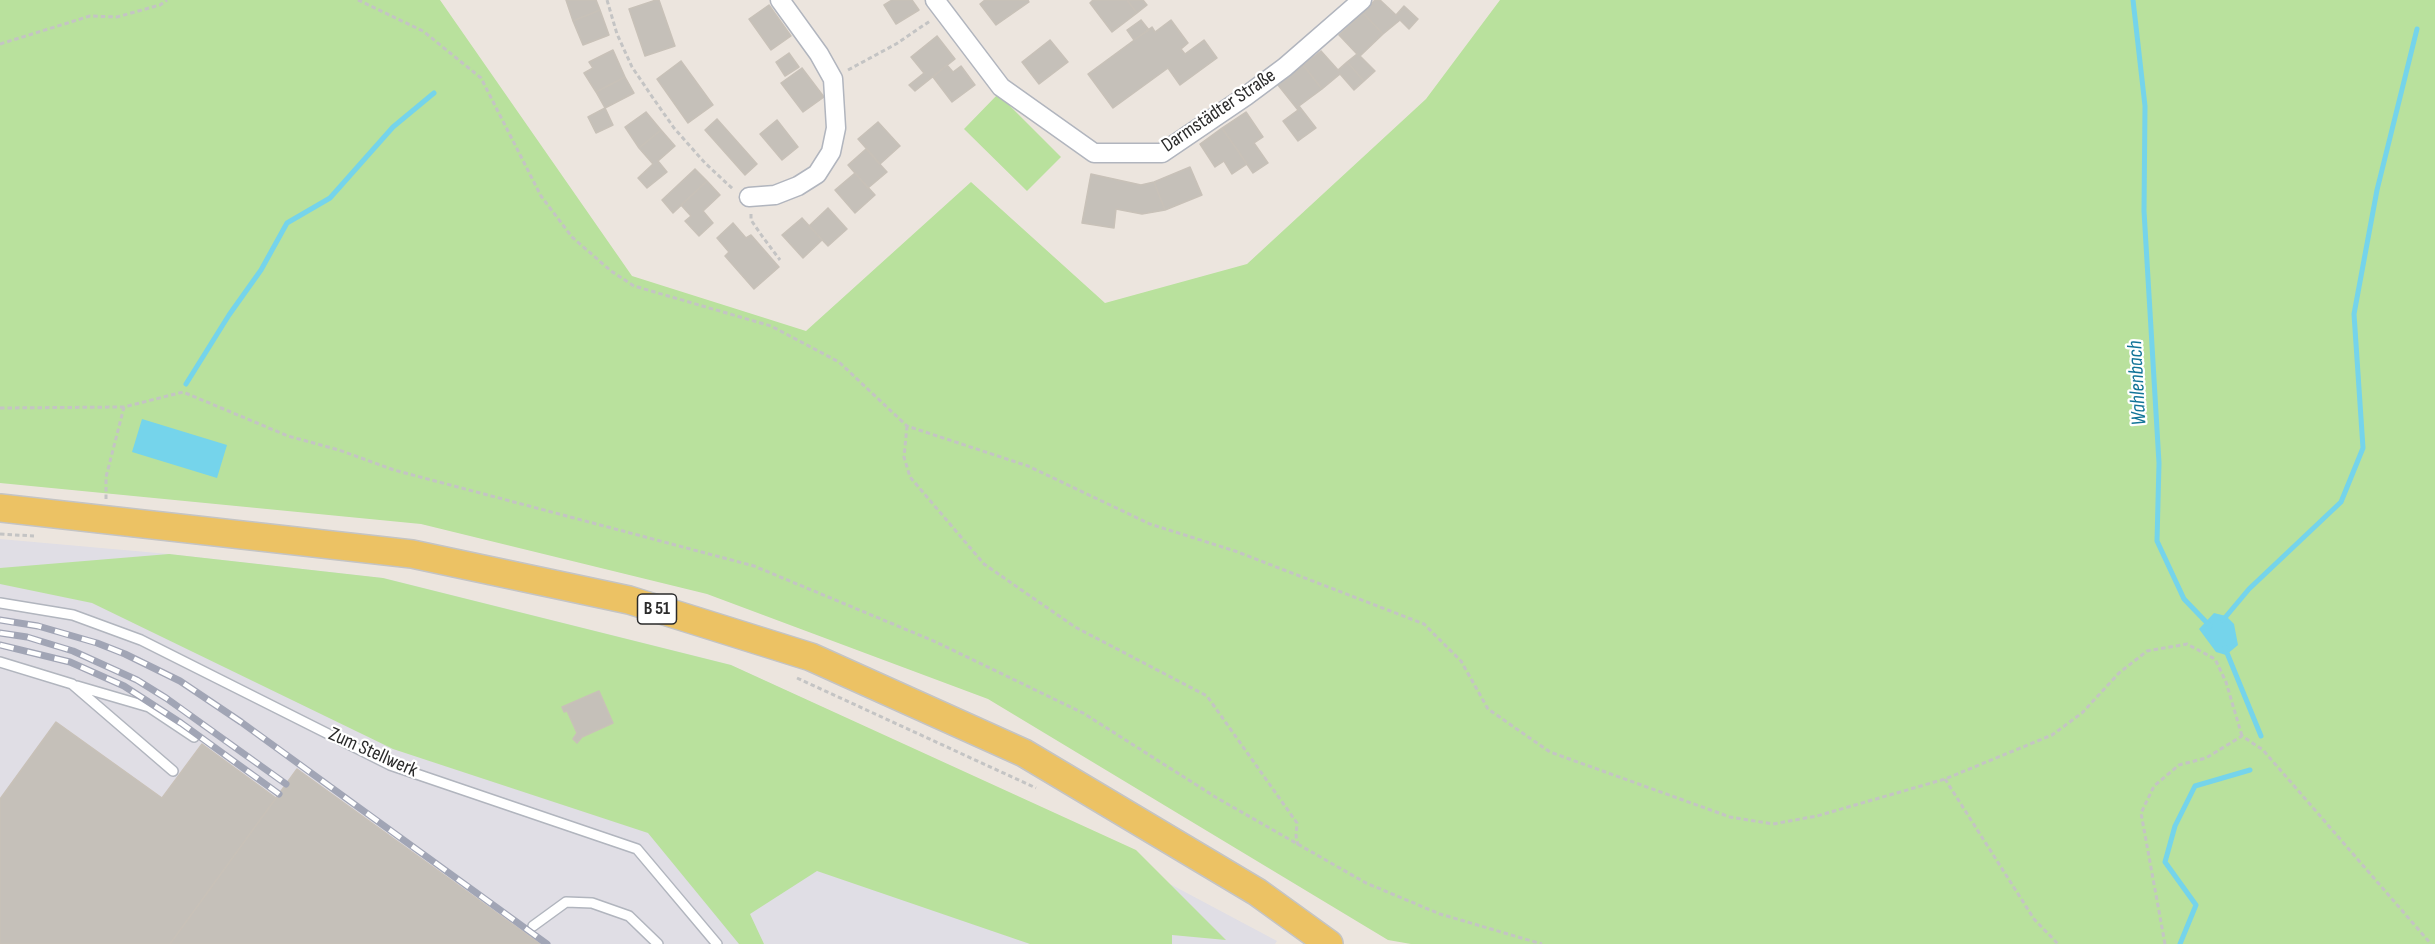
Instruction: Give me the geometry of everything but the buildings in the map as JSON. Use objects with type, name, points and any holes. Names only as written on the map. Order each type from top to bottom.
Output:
[{"type":"main road","name":"B 51","points":[[0,508],[412,554],[628,600],[811,657],[1024,753],[1257,892],[1329,944]]},
{"type":"street","points":[[749,197],[775,195],[798,186],[817,174],[831,152],[833,144],[836,103],[833,79],[819,54],[780,0]]},
{"type":"street","name":"Darmstädter Straße","points":[[940,6],[1001,87],[1094,153],[1162,153],[1285,67],[1362,0]]},
{"type":"lane","name":"Zum Stellwerk","points":[[0,603],[73,615],[141,639],[390,765],[637,849],[717,944]]},
{"type":"lane","points":[[0,662],[149,707],[194,737]]},
{"type":"lane","points":[[72,684],[173,771]]},
{"type":"lane","points":[[533,926],[566,902],[592,903],[629,916],[658,944]]},
{"type":"path","points":[[0,44],[90,16],[117,17],[160,5],[167,0]]},
{"type":"path","points":[[358,0],[423,31],[481,78],[540,196],[572,237],[611,271],[634,286],[771,326],[839,362],[907,426],[1028,466],[1150,524],[1234,551],[1424,624],[1461,661],[1488,709],[1550,752],[1730,817],[1773,824],[1817,816],[1945,779],[2052,735],[2082,713],[2119,673],[2147,651],[2187,644],[2215,659],[2226,682],[2242,736],[2263,750],[2431,944]]},
{"type":"path","points":[[607,0],[617,34],[632,67],[674,128],[726,184],[749,197],[751,220],[780,260]]},
{"type":"path","points":[[833,79],[896,44],[940,6]]},
{"type":"path","points":[[0,408],[124,407],[183,392],[288,436],[339,450],[394,470],[754,566],[936,642],[1083,713],[1217,798],[1366,883],[1440,914],[1542,944]]},
{"type":"path","points":[[106,477],[124,407]]},
{"type":"path","points":[[907,426],[904,457],[910,477],[984,564],[1075,627],[1207,696],[1297,823],[1298,845]]},
{"type":"path","points":[[0,534],[34,536]]},
{"type":"path","points":[[793,676],[1039,790]]},
{"type":"path","points":[[2165,944],[2140,813],[2154,786],[2179,765],[2206,758],[2242,736]]},
{"type":"path","points":[[1945,779],[2034,919],[2058,944]]},
{"type":"shaded area","points":[[0,539],[169,554],[383,578],[731,665],[941,762],[1277,941],[1275,944],[0,944]]},
{"type":"green space","points":[[0,0],[440,0],[632,276],[806,331],[971,182],[1105,303],[1247,264],[1426,99],[1500,0],[2435,0],[2435,944],[1411,944],[1388,940],[988,699],[707,594],[421,524],[0,483]]},
{"type":"green space","points":[[998,94],[1061,157],[1027,191],[964,129]]},
{"type":"green space","points":[[169,554],[383,578],[731,665],[1136,850],[1226,940],[1172,935],[1172,944],[1030,944],[817,871],[750,914],[764,944],[739,944],[648,833],[393,749],[92,603],[0,584],[0,568]]},
{"type":"water","points":[[142,419],[227,445],[217,478],[132,452]]},
{"type":"water","points":[[2214,613],[2226,616],[2234,624],[2238,645],[2226,655],[2216,652],[2199,629]]},
{"type":"waterway","name":"Wahlenbach","points":[[2133,0],[2145,106],[2144,211],[2159,463],[2157,541],[2184,599],[2210,626]]},
{"type":"waterway","points":[[2223,620],[2249,589],[2341,502],[2363,448],[2354,314],[2377,190],[2417,29]]},
{"type":"waterway","points":[[186,384],[229,315],[261,270],[287,223],[330,198],[393,127],[434,93]]},
{"type":"waterway","name":"Wahlenbach","points":[[2225,648],[2261,736]]},
{"type":"waterway","name":"Wahlenbach","points":[[2180,944],[2196,905],[2165,862],[2175,826],[2195,786],[2250,770]]},
{"type":"railway","points":[[0,620],[38,626],[97,643],[180,681],[241,722],[547,944]]},
{"type":"railway","points":[[0,633],[27,637],[73,651],[137,680],[166,698],[286,784]]},
{"type":"railway","points":[[0,645],[70,662],[124,686],[181,723],[279,794]]}]
